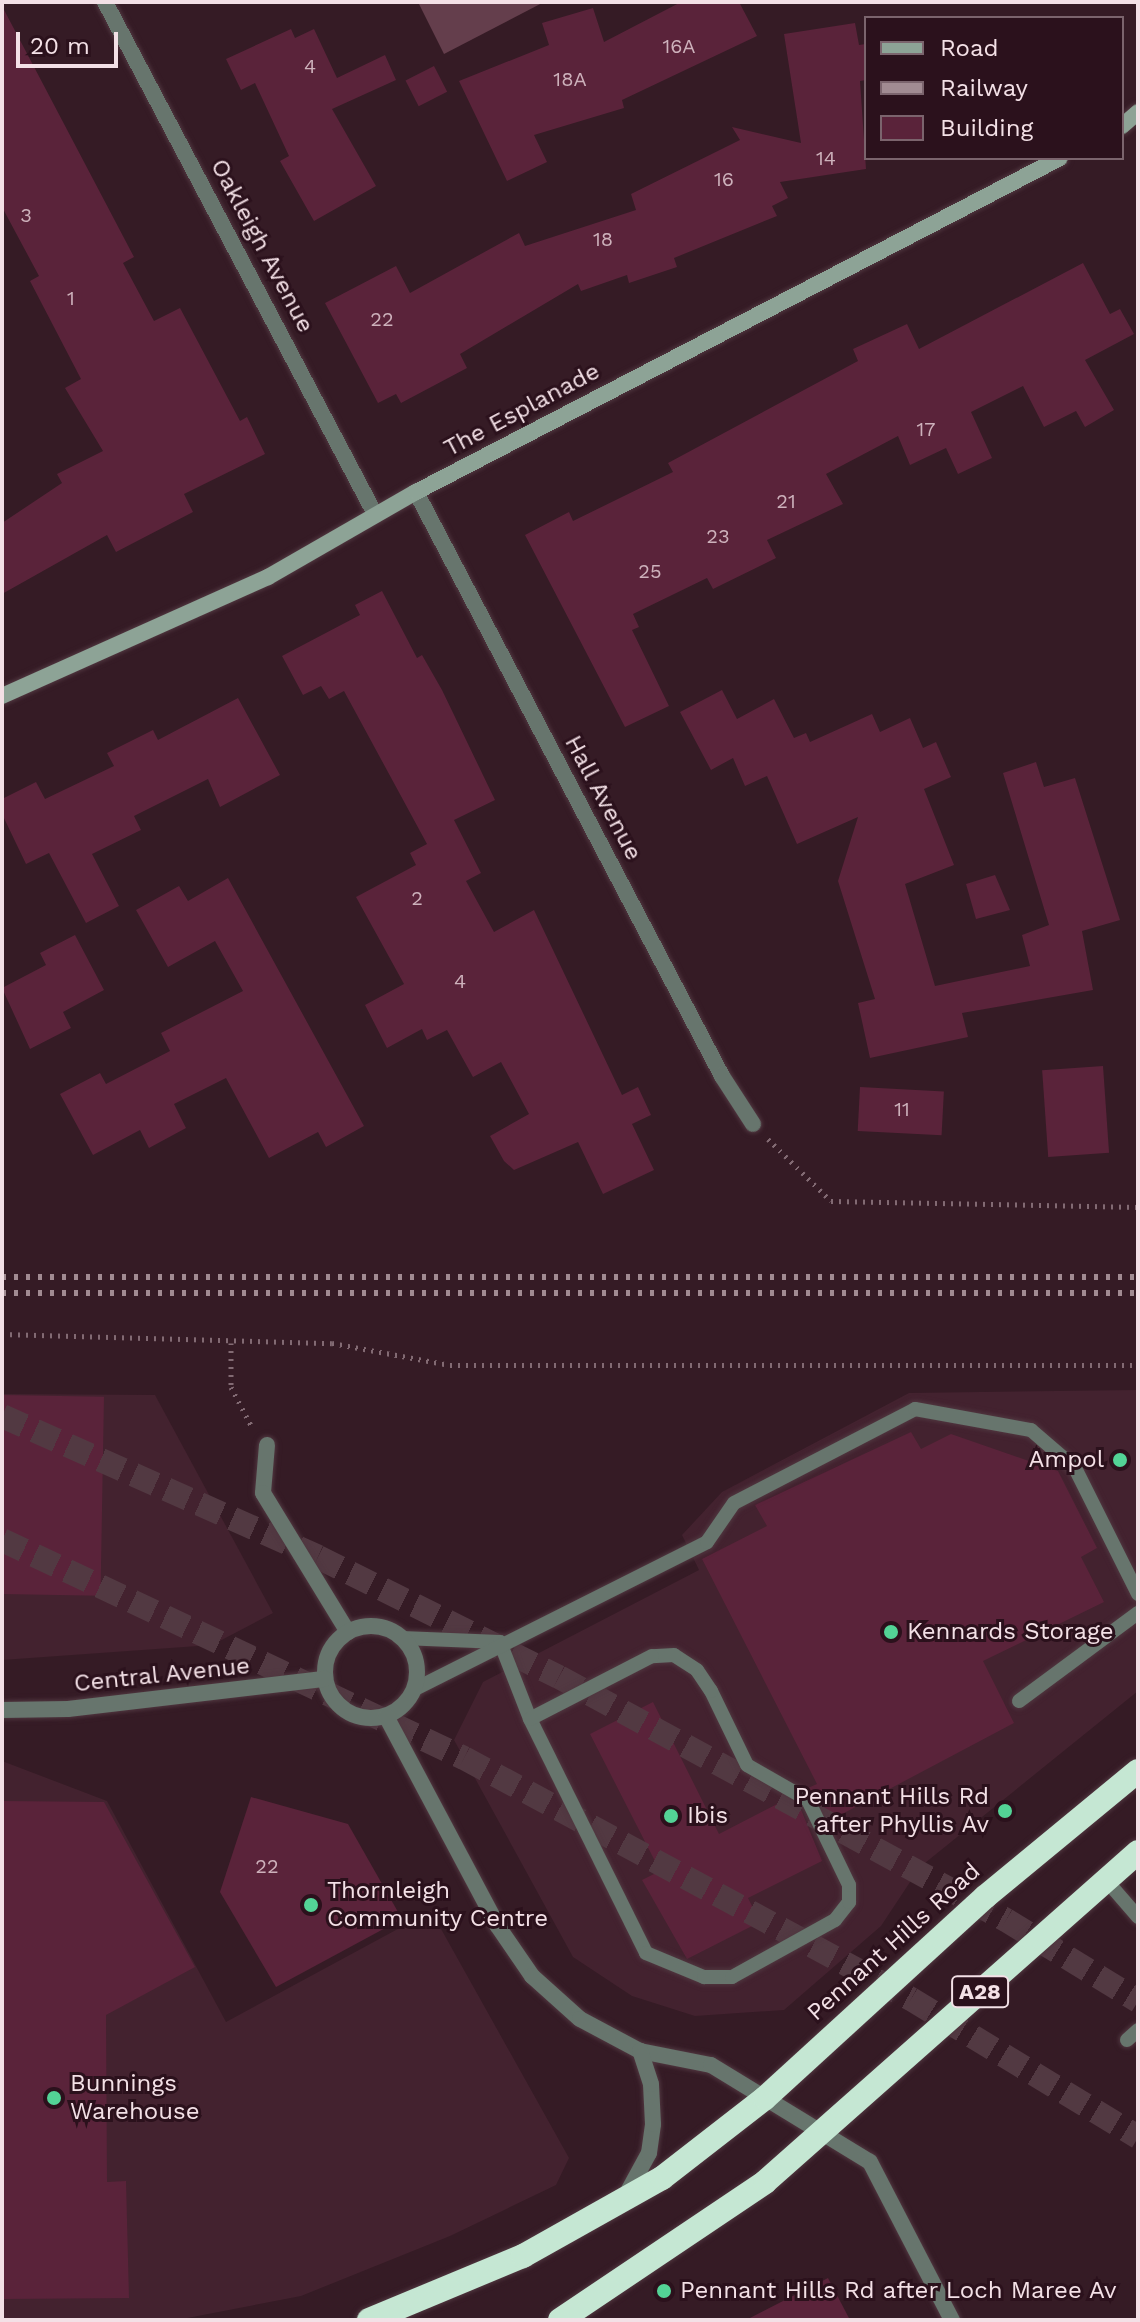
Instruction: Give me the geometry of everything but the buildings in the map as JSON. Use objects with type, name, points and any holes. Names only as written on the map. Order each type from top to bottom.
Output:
[{"type":"highway","name":"Pennant Hills Road","points":[[369,2320],[523,2256],[620,2203],[765,2098],[985,1897],[1138,1771]]},
{"type":"highway","name":"A28","points":[[560,2320],[715,2220],[823,2134],[1138,1852]]},
{"type":"main road","name":"The Esplanade","points":[[2,696],[268,577],[416,492],[1056,160]]},
{"type":"street","name":"Oakleigh Avenue","points":[[105,2],[375,514]]},
{"type":"street","name":"Hall Avenue","points":[[416,492],[753,1124]]},
{"type":"street","points":[[267,1445],[263,1493],[348,1632]]},
{"type":"street","points":[[376,1626],[402,1638],[416,1662],[413,1690],[386,1716],[347,1711],[325,1679],[329,1652],[348,1632],[376,1626]]},
{"type":"street","name":"Central Avenue","points":[[2,1710],[68,1709],[325,1679]]},
{"type":"street","points":[[386,1716],[532,1976],[580,2019],[640,2051],[711,2065],[870,2162],[952,2320]]},
{"type":"street","points":[[620,2203],[649,2153],[653,2124],[651,2084],[640,2051]]},
{"type":"lane","points":[[413,1690],[476,1662],[500,1642],[707,1542],[734,1503],[915,1409],[1031,1430],[1075,1468],[1138,1594]]},
{"type":"lane","points":[[1019,1701],[1138,1613]]},
{"type":"lane","points":[[402,1638],[500,1642]]},
{"type":"lane","points":[[500,1642],[530,1719],[646,1953],[704,1977],[732,1977],[835,1920],[849,1902],[849,1885],[808,1800],[747,1765],[711,1691],[697,1670],[674,1655],[652,1656],[530,1719]]},
{"type":"lane","points":[[1106,1880],[1138,1917]]},
{"type":"path","points":[[753,1124],[831,1201],[1138,1207]]},
{"type":"path","points":[[2,1334],[231,1343],[332,1343],[450,1365],[1138,1365]]},
{"type":"path","points":[[231,1343],[231,1387],[243,1417],[267,1445]]},
{"type":"shaded area","points":[[418,2],[544,2],[444,54]]},
{"type":"shaded area","points":[[1138,1390],[1138,1691],[920,1867],[881,1926],[784,2010],[695,2016],[632,1996],[573,1957],[454,1740],[483,1682],[699,1570],[682,1535],[722,1492],[909,1393]]},
{"type":"shaded area","points":[[2,1394],[155,1395],[273,1613],[212,1645],[2,1660]]},
{"type":"shaded area","points":[[2,1761],[107,1801],[226,2022],[431,1911],[569,2158],[556,2185],[450,2236],[301,2296],[177,2320],[2,2320]]},
{"type":"tunnel","points":[[2,1416],[318,1557],[559,1677],[1006,1920],[1138,2001]]},
{"type":"tunnel","points":[[2,1540],[464,1758],[911,1999],[1138,2137]]},
{"type":"railway","points":[[2,1277],[1138,1277]]},
{"type":"railway","points":[[2,1293],[1138,1293]]},
{"type":"place","name":"Ampol","points":[[1120,1460]]},
{"type":"place","name":"Kennards Storage","points":[[891,1632]]},
{"type":"place","name":"Pennant Hills Rd after Phyllis Av","points":[[1005,1811]]},
{"type":"place","name":"Ibis","points":[[671,1816]]},
{"type":"place","name":"Thornleigh Community Centre","points":[[311,1905]]},
{"type":"place","name":"Bunnings Warehouse","points":[[54,2098]]},
{"type":"place","name":"Pennant Hills Rd after Loch Maree Av","points":[[664,2291]]}]
